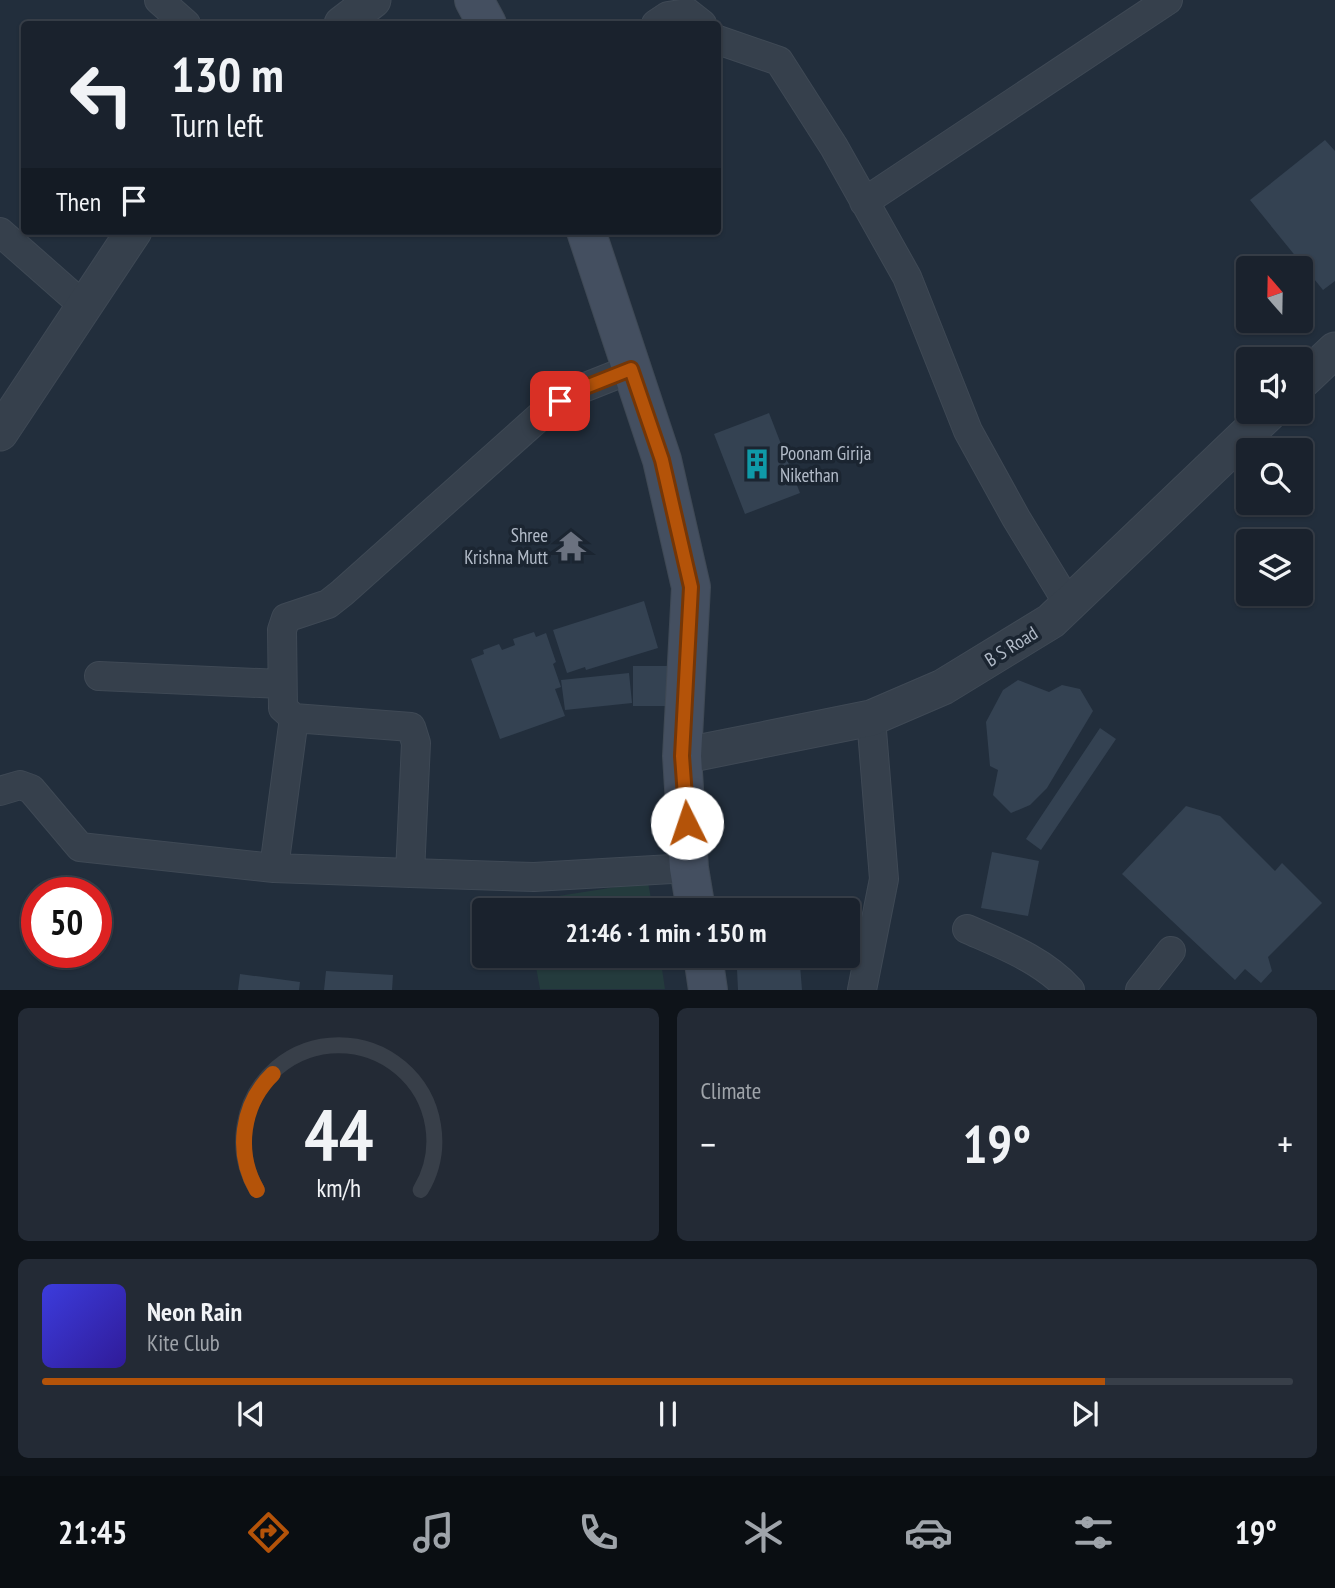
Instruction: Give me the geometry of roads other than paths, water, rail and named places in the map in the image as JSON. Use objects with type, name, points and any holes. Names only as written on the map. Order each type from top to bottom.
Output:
[{"type":"main road","points":[[474,0],[485,21]]},
{"type":"main road","points":[[587,235],[662,460],[691,587],[682,756],[694,898]]},
{"type":"main road","points":[[704,968],[708,989]]},
{"type":"street","points":[[159,0],[183,21]]},
{"type":"street","points":[[346,21],[373,0]]},
{"type":"street","points":[[864,202],[1168,0]]},
{"type":"street","points":[[660,21],[668,16],[688,13],[698,21]]},
{"type":"street","points":[[721,41],[779,61],[834,147],[907,277],[968,431],[1016,518],[1069,605]]},
{"type":"street","points":[[0,232],[85,307]]},
{"type":"street","points":[[0,433],[131,235]]},
{"type":"street","points":[[1313,370],[1335,349]]},
{"type":"street","points":[[410,873],[416,743],[411,727],[294,718],[283,708],[281,684],[282,630],[286,618],[328,604],[342,593],[547,410],[573,392],[631,369]]},
{"type":"street","name":"B S Road","points":[[682,756],[871,718],[943,688],[1051,621],[1257,424]]},
{"type":"street","points":[[99,676],[281,684]]},
{"type":"street","points":[[274,868],[294,718]]},
{"type":"street","points":[[862,989],[884,879],[871,718]]},
{"type":"street","points":[[0,791],[20,785],[31,789],[80,847],[274,868],[410,873],[534,877],[690,869]]},
{"type":"street","points":[[967,929],[1018,952],[1063,981],[1070,989]]},
{"type":"street","points":[[1140,989],[1171,951]]},
{"type":"place","name":"Poonam Girija Nikethan","points":[[757,464]]},
{"type":"place","name":"Shree Krishna Mutt","points":[[571,546]]}]
